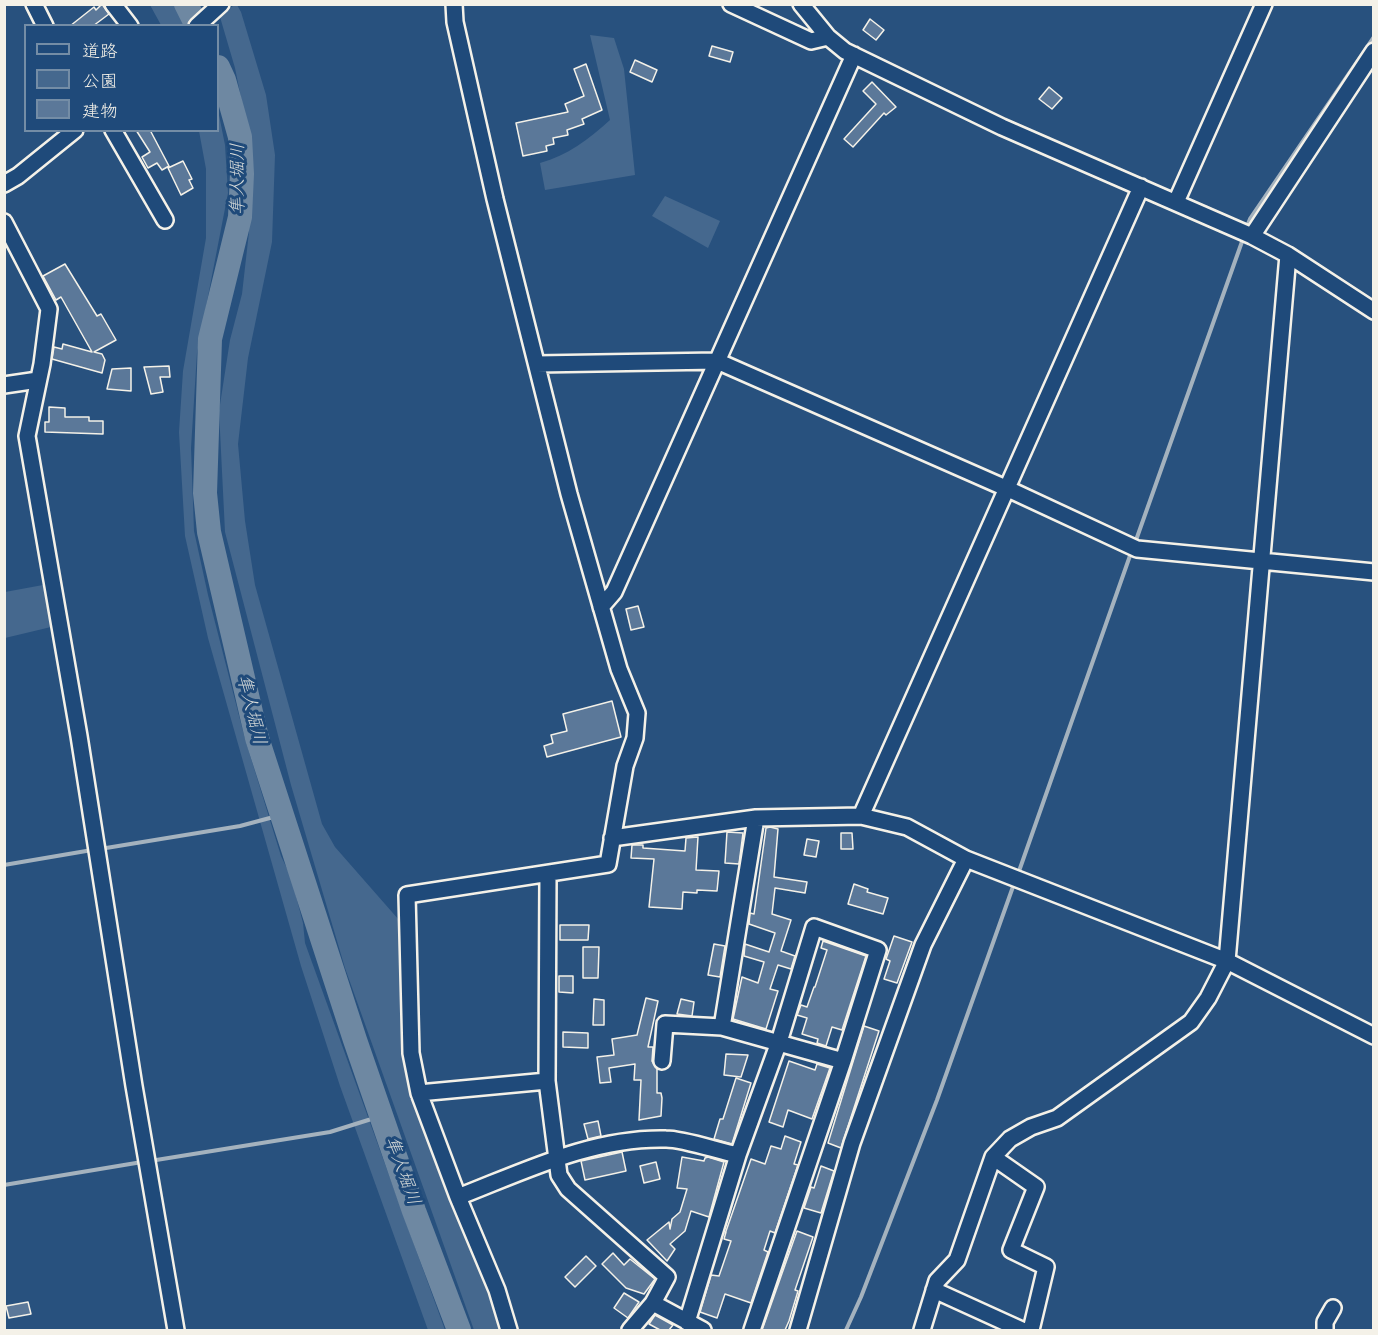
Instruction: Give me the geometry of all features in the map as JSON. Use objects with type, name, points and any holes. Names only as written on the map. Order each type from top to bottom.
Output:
[{"type":"street","points":[[34,4],[44,24]]},
{"type":"street","points":[[113,4],[128,24]]},
{"type":"street","points":[[199,24],[220,4]]},
{"type":"street","points":[[454,4],[455,22],[483,145],[569,494],[619,669],[637,713],[635,738],[625,766],[608,864],[407,895],[411,1053],[419,1093],[458,1197],[497,1290],[509,1330]]},
{"type":"street","points":[[730,4],[811,41],[828,37]]},
{"type":"street","points":[[801,4],[828,37],[854,56],[1002,127],[1252,236],[1288,255],[1374,310]]},
{"type":"street","points":[[1176,202],[1264,4]]},
{"type":"street","points":[[1252,236],[1374,51]]},
{"type":"street","points":[[601,607],[614,592],[854,56]]},
{"type":"street","points":[[4,184],[18,176],[73,132]]},
{"type":"street","points":[[114,132],[165,220]]},
{"type":"street","points":[[861,816],[1141,187]]},
{"type":"street","points":[[4,222],[48,309],[27,436],[79,736],[134,1086],[176,1330]]},
{"type":"street","points":[[922,1330],[937,1281],[957,1260],[993,1158],[1010,1138],[1031,1127],[1058,1118],[1191,1022],[1208,998],[1227,961],[1288,255]]},
{"type":"street","points":[[537,364],[717,361],[1008,489],[1137,549],[1374,572]]},
{"type":"street","points":[[4,385],[38,380]]},
{"type":"street","points":[[612,838],[756,818],[861,816],[907,827],[966,858],[1227,961],[1374,1036]]},
{"type":"street","points":[[722,1027],[756,818]]},
{"type":"street","points":[[798,1330],[860,1121],[923,945],[966,858]]},
{"type":"street","points":[[548,875],[547,1081],[559,1175],[568,1189],[667,1277],[653,1303],[630,1330]]},
{"type":"street","points":[[687,1322],[738,1155],[779,1042],[814,927],[878,950],[752,1330]]},
{"type":"street","points":[[662,1061],[665,1024],[722,1027],[843,1061]]},
{"type":"street","points":[[419,1093],[547,1081]]},
{"type":"street","points":[[458,1197],[558,1158],[608,1143],[668,1138],[738,1155]]},
{"type":"street","points":[[993,1158],[1036,1187],[1011,1250],[1046,1267],[1031,1330]]},
{"type":"street","points":[[934,1290],[1022,1330]]},
{"type":"street","points":[[653,1303],[703,1330]]},
{"type":"street","points":[[1325,1330],[1325,1322],[1333,1308]]},
{"type":"green space","points":[[150,5],[176,5],[186,22],[183,24],[160,24]]},
{"type":"green space","points":[[237,5],[241,12],[266,95],[275,155],[272,242],[248,358],[238,444],[245,521],[255,585],[322,824],[335,847],[399,920],[408,1077],[419,1114],[502,1330],[474,1330],[345,968],[291,785],[225,532],[219,411],[230,340],[242,294],[249,232],[249,137],[235,68],[220,17]]},
{"type":"green space","points":[[590,35],[614,38],[624,69],[635,175],[545,190],[540,163],[560,156],[577,146],[610,120]]},
{"type":"green space","points":[[219,115],[225,145],[228,193],[197,353],[191,448],[194,531],[245,739],[281,856],[291,877],[303,923],[305,943],[445,1330],[428,1330],[340,1086],[301,966],[208,638],[185,536],[179,432],[183,371],[206,238],[206,169],[199,132],[219,132]]},
{"type":"green space","points":[[665,196],[720,221],[708,248],[652,216]]},
{"type":"green space","points":[[43,585],[51,627],[5,638],[5,592]]},
{"type":"building","points":[[102,4],[109,14],[96,24],[73,24],[94,7],[96,10]]},
{"type":"building","points":[[870,19],[884,30],[876,40],[863,30]]},
{"type":"building","points":[[712,46],[733,52],[730,62],[709,56]]},
{"type":"building","points":[[635,60],[657,70],[652,82],[630,72]]},
{"type":"building","points":[[586,64],[602,110],[582,119],[584,124],[567,130],[568,135],[553,138],[554,144],[546,146],[547,151],[523,156],[516,123],[568,112],[565,104],[584,96],[574,69]]},
{"type":"building","points":[[872,82],[896,107],[886,115],[884,113],[853,147],[844,139],[876,104],[863,91]]},
{"type":"building","points":[[1049,87],[1062,98],[1052,109],[1039,99]]},
{"type":"building","points":[[137,132],[151,132],[169,166],[162,170],[157,163],[148,168],[142,157],[150,152]]},
{"type":"building","points":[[183,161],[192,179],[189,180],[193,188],[181,195],[168,168]]},
{"type":"building","points":[[65,264],[97,316],[101,314],[116,340],[94,352],[102,354],[105,360],[102,373],[52,359],[54,347],[62,349],[63,344],[92,352],[61,297],[56,300],[43,276]]},
{"type":"building","points":[[169,366],[170,377],[160,377],[163,392],[151,394],[144,367]]},
{"type":"building","points":[[131,368],[131,391],[107,389],[112,369]]},
{"type":"building","points":[[49,407],[65,408],[65,417],[89,417],[89,421],[103,421],[103,434],[45,432],[45,422],[49,422]]},
{"type":"building","points":[[638,606],[644,627],[631,630],[626,609]]},
{"type":"building","points":[[612,701],[621,737],[547,757],[544,746],[553,743],[551,735],[567,731],[563,714]]},
{"type":"building","points":[[766,828],[778,829],[774,877],[807,882],[805,893],[775,888],[772,914],[791,920],[781,951],[795,956],[791,969],[778,965],[770,989],[778,991],[766,1029],[733,1019],[742,977],[758,983],[764,962],[744,956],[745,944],[769,952],[775,933],[749,924],[750,913],[754,914]]},
{"type":"building","points":[[727,832],[743,833],[739,864],[725,863]]},
{"type":"building","points":[[841,833],[852,833],[853,849],[841,849]]},
{"type":"building","points":[[698,837],[696,870],[719,871],[717,891],[683,892],[682,909],[649,907],[654,859],[631,858],[632,845],[685,851],[686,838]]},
{"type":"building","points":[[807,839],[819,841],[816,857],[804,855]]},
{"type":"building","points":[[854,884],[868,889],[867,892],[888,898],[883,914],[848,904]]},
{"type":"building","points":[[560,925],[589,925],[588,940],[560,940]]},
{"type":"building","points":[[894,936],[912,942],[897,983],[884,979],[890,961],[886,959]]},
{"type":"building","points":[[823,941],[866,956],[842,1030],[832,1027],[826,1046],[817,1043],[818,1039],[802,1034],[807,1018],[797,1015],[801,1005],[807,1007],[815,987],[827,950],[821,948]]},
{"type":"building","points":[[714,944],[725,946],[720,977],[708,975]]},
{"type":"building","points":[[583,947],[599,947],[598,978],[583,978]]},
{"type":"building","points":[[559,976],[573,976],[573,993],[559,992]]},
{"type":"building","points":[[646,998],[658,1001],[648,1047],[653,1047],[652,1061],[657,1069],[657,1093],[661,1093],[662,1098],[661,1116],[639,1120],[641,1080],[634,1080],[635,1064],[609,1068],[611,1082],[600,1083],[597,1057],[614,1055],[612,1039],[637,1035]]},
{"type":"building","points":[[594,999],[604,1000],[604,1025],[593,1025]]},
{"type":"building","points":[[681,999],[694,1002],[692,1016],[677,1014]]},
{"type":"building","points":[[864,1026],[879,1031],[841,1148],[828,1143]]},
{"type":"building","points":[[563,1032],[588,1033],[588,1048],[563,1047]]},
{"type":"building","points":[[726,1054],[748,1055],[741,1077],[724,1075]]},
{"type":"building","points":[[789,1061],[815,1070],[817,1064],[830,1068],[812,1119],[788,1110],[783,1127],[769,1122]]},
{"type":"building","points":[[736,1078],[751,1083],[732,1144],[714,1139]]},
{"type":"building","points":[[598,1121],[601,1136],[588,1139],[584,1124]]},
{"type":"building","points":[[785,1136],[801,1142],[794,1164],[798,1165],[775,1233],[770,1231],[764,1250],[768,1252],[751,1303],[725,1294],[717,1318],[700,1312],[711,1275],[719,1276],[731,1241],[724,1239],[726,1232],[725,1234],[751,1159],[765,1164],[771,1146],[781,1149]]},
{"type":"building","points":[[622,1152],[626,1171],[585,1180],[581,1161]]},
{"type":"building","points":[[682,1157],[704,1161],[708,1157],[724,1162],[709,1217],[691,1211],[685,1231],[670,1244],[675,1249],[667,1261],[647,1240],[669,1222],[670,1229],[672,1219],[680,1212],[687,1189],[677,1188]]},
{"type":"building","points":[[656,1162],[660,1179],[644,1183],[640,1166]]},
{"type":"building","points":[[821,1166],[834,1171],[821,1213],[804,1208]]},
{"type":"building","points":[[797,1231],[813,1237],[795,1290],[798,1291],[789,1321],[785,1330],[762,1330]]},
{"type":"building","points":[[613,1253],[624,1265],[630,1259],[655,1279],[644,1294],[626,1288],[602,1264]]},
{"type":"building","points":[[586,1256],[596,1266],[575,1287],[565,1277]]},
{"type":"building","points":[[624,1293],[639,1302],[628,1318],[614,1308]]},
{"type":"building","points":[[28,1302],[31,1314],[9,1318],[6,1306]]},
{"type":"building","points":[[655,1315],[673,1325],[669,1330],[660,1330],[649,1324]]},
{"type":"waterway","name":"隼人堀川","points":[[186,4],[196,24]]},
{"type":"waterway","points":[[1246,229],[1250,219],[1374,37]]},
{"type":"waterway","name":"隼人堀川","points":[[219,69],[240,137],[242,174],[240,217],[210,339],[205,493],[209,532],[257,738],[355,1040],[414,1211],[459,1330]]},
{"type":"waterway","points":[[1135,543],[1244,236]]},
{"type":"waterway","points":[[1018,874],[1132,550]]},
{"type":"waterway","points":[[100,849],[240,826],[281,815]]},
{"type":"waterway","points":[[4,865],[92,850]]},
{"type":"waterway","points":[[846,1330],[861,1297],[937,1100],[1015,881]]},
{"type":"waterway","points":[[150,1161],[330,1132],[381,1116]]},
{"type":"waterway","points":[[4,1185],[142,1162]]}]
